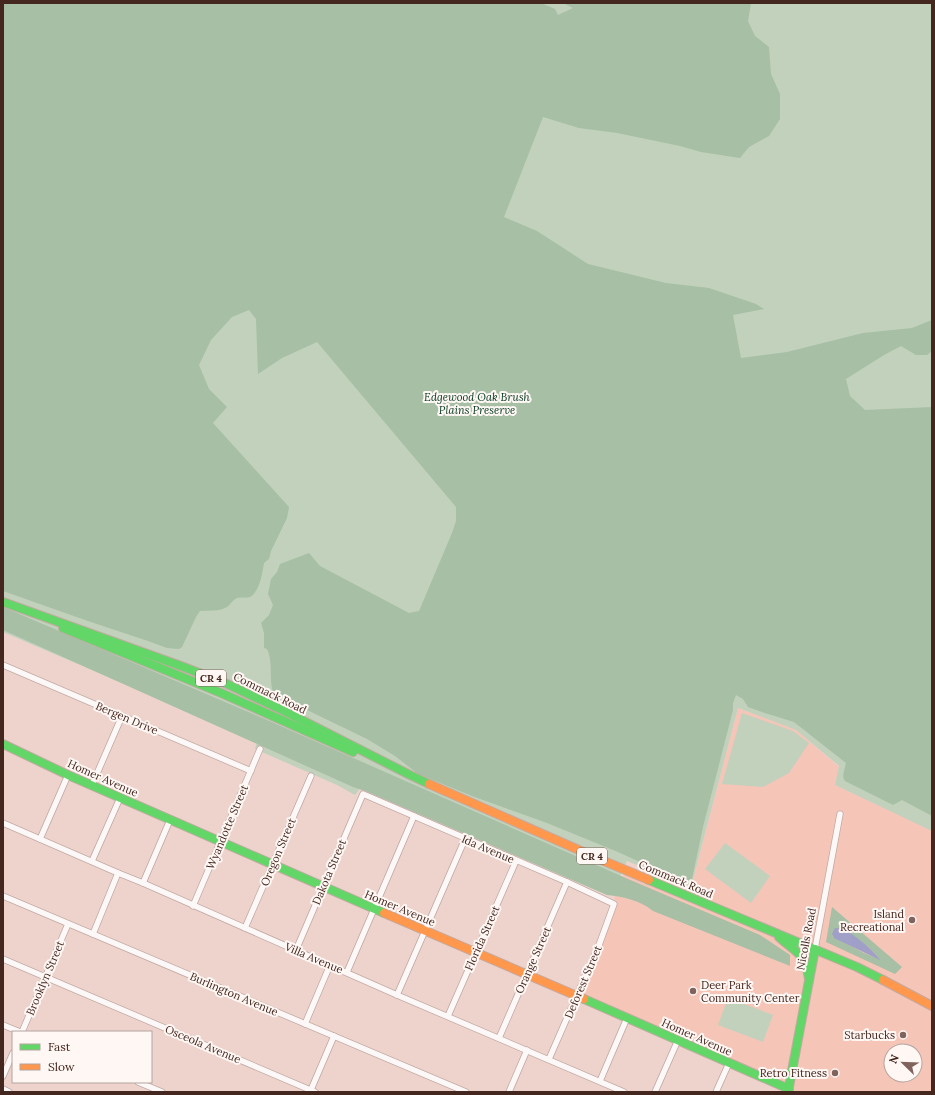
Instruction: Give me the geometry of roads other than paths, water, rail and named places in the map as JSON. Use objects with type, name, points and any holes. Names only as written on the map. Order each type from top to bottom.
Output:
[{"type":"main road","name":"Commack Road","points":[[3,602],[78,635],[221,693],[379,764],[410,776],[604,861],[815,949],[877,976],[909,992],[932,1006]]},
{"type":"main road","name":"Homer Avenue","points":[[3,744],[120,798],[678,1040],[789,1090]]},
{"type":"main road","points":[[775,933],[799,953],[807,969],[809,979]]},
{"type":"main road","name":"Nicolls Road","points":[[789,1090],[815,949]]},
{"type":"street","name":"Bergen Drive","points":[[3,665],[251,771]]},
{"type":"street","points":[[92,785],[122,716]]},
{"type":"street","name":"Wyandotte Street","points":[[193,906],[260,749]]},
{"type":"street","points":[[40,839],[68,775]]},
{"type":"street","name":"Oregon Street","points":[[245,928],[311,776]]},
{"type":"street","name":"Ida Avenue","points":[[362,794],[614,904]]},
{"type":"street","name":"Dakota Street","points":[[296,950],[362,794]]},
{"type":"street","points":[[92,861],[120,798]]},
{"type":"street","name":"Nicolls Road","points":[[815,949],[840,814]]},
{"type":"street","points":[[346,972],[414,816]]},
{"type":"street","points":[[143,883],[170,820]]},
{"type":"street","name":"Villa Avenue","points":[[3,823],[624,1092]]},
{"type":"street","points":[[398,995],[465,838]]},
{"type":"street","name":"Florida Street","points":[[448,1016],[516,861]]},
{"type":"street","points":[[92,934],[118,873]]},
{"type":"street","name":"Orange Street","points":[[499,1038],[566,882]]},
{"type":"street","name":"Burlington Avenue","points":[[3,896],[466,1092]]},
{"type":"street","name":"Deforest Street","points":[[549,1059],[599,946],[614,904]]},
{"type":"street","name":"Brooklyn Street","points":[[21,1031],[68,924]]},
{"type":"street","name":"Osceola Avenue","points":[[3,959],[312,1091]]},
{"type":"street","points":[[305,1024],[330,965]]},
{"type":"street","points":[[600,1081],[627,1018]]},
{"type":"street","points":[[3,1025],[18,1031]]},
{"type":"street","points":[[312,1091],[334,1036]]},
{"type":"street","points":[[655,1092],[678,1040]]},
{"type":"street","points":[[508,1092],[526,1050]]},
{"type":"street","points":[[3,1076],[12,1055]]},
{"type":"street","points":[[716,1092],[729,1063]]},
{"type":"street","points":[[140,1083],[162,1092]]},
{"type":"street","points":[[3,1089],[9,1092]]},
{"type":"water","points":[[835,928],[847,931],[853,935],[872,950],[880,960],[834,938],[832,934]]},
{"type":"place","name":"Island Recreational","points":[[912,920]]},
{"type":"place","name":"Deer Park Community Center","points":[[693,991]]},
{"type":"place","name":"Starbucks","points":[[903,1035]]},
{"type":"place","name":"Retro Fitness","points":[[835,1073]]},
{"type":"park label","name":"Edgewood Oak Brush Plains Preserve","points":[[477,403]]}]
